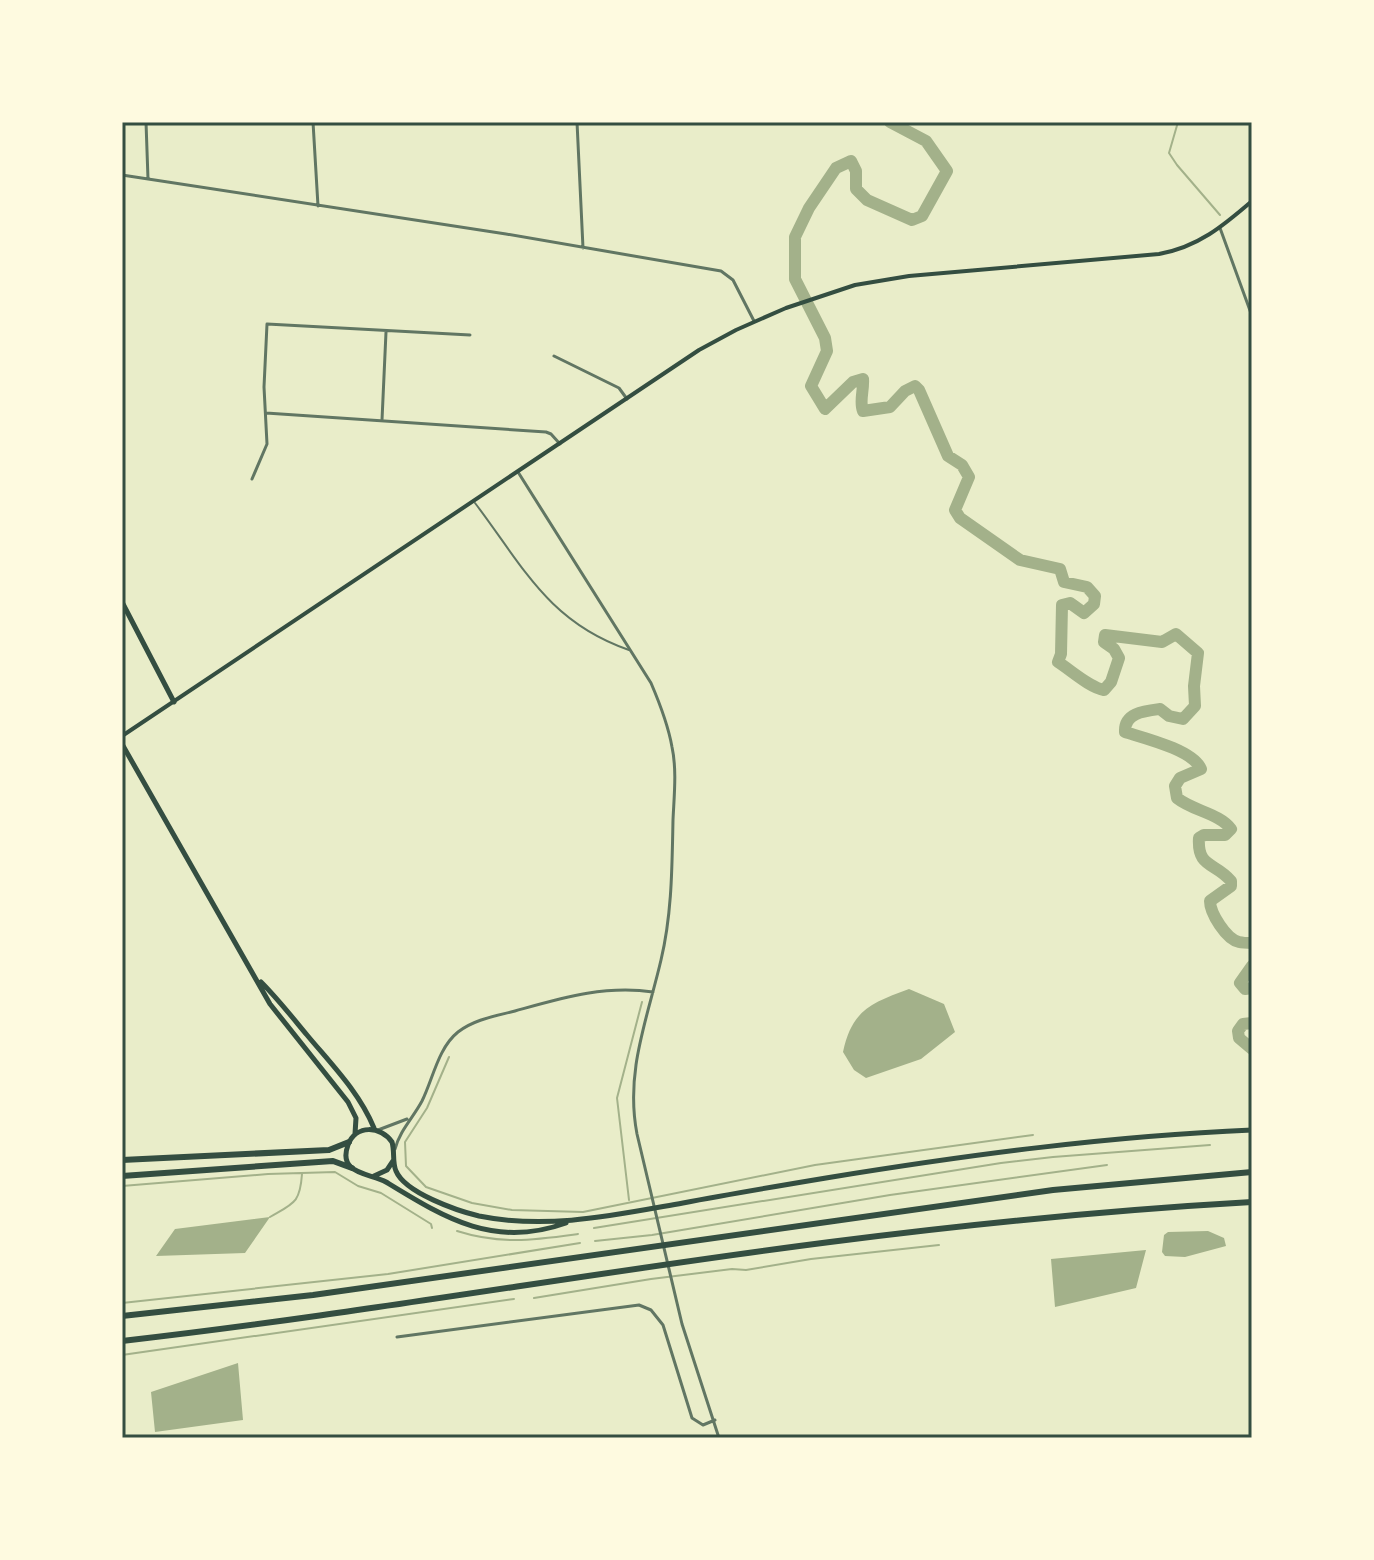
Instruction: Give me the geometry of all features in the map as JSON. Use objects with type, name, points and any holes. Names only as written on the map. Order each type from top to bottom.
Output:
[{"type":"highway","points":[[122,1160],[329,1150],[349,1142]]},
{"type":"highway","points":[[122,1176],[333,1161],[352,1168]]},
{"type":"highway","points":[[122,1316],[313,1295],[966,1201],[1095,1185],[1252,1172]]},
{"type":"highway","points":[[122,1341],[242,1327],[829,1242],[1080,1214],[1252,1202]]},
{"type":"main road","points":[[122,736],[699,350],[754,321],[855,285],[909,276],[1159,254],[1189,246],[1220,228],[1252,201]]},
{"type":"main road","points":[[122,602],[174,702]]},
{"type":"main road","points":[[122,744],[223,925],[277,1014],[348,1102],[356,1118],[355,1135]]},
{"type":"main road","points":[[255,976],[285,1005],[328,1058],[376,1129],[389,1138],[396,1172],[406,1182],[456,1209],[501,1219],[566,1223]]},
{"type":"main road","points":[[376,1129],[366,1129],[349,1142],[347,1155],[352,1168],[361,1175],[384,1180],[423,1206],[462,1224],[498,1231],[531,1232],[566,1223],[826,1178],[984,1154],[1125,1137],[1252,1130]]},
{"type":"main road","points":[[371,1177],[383,1173],[393,1160]]},
{"type":"street","points":[[146,122],[148,179]]},
{"type":"street","points":[[313,122],[318,207]]},
{"type":"street","points":[[577,122],[583,248]]},
{"type":"street","points":[[122,175],[506,234],[724,272],[733,280],[754,321]]},
{"type":"street","points":[[1220,228],[1252,316]]},
{"type":"street","points":[[252,479],[267,444],[267,324],[470,335]]},
{"type":"street","points":[[382,420],[386,332]]},
{"type":"street","points":[[554,356],[619,388],[627,399]]},
{"type":"street","points":[[266,413],[546,432],[560,444]]},
{"type":"street","points":[[518,472],[631,651],[658,700],[673,751],[670,901],[665,943],[637,1054],[632,1087],[635,1122],[672,1283],[687,1342],[719,1438]]},
{"type":"street","points":[[394,1151],[401,1132],[422,1101],[448,1044],[458,1032],[472,1023],[585,992],[621,989],[653,992]]},
{"type":"street","points":[[376,1129],[411,1117]]},
{"type":"street","points":[[397,1337],[629,1304],[643,1306],[655,1314],[664,1327],[692,1418],[703,1425],[715,1420]]},
{"type":"lane","points":[[474,502],[556,609],[574,623],[631,651]]},
{"type":"shaded area","points":[[909,989],[944,1004],[955,1032],[921,1059],[866,1078],[854,1070],[843,1052],[852,1026],[874,1004]]},
{"type":"shaded area","points":[[270,1217],[245,1253],[156,1256],[175,1229]]},
{"type":"shaded area","points":[[1208,1231],[1224,1238],[1226,1246],[1185,1257],[1165,1256],[1162,1252],[1164,1235],[1168,1232]]},
{"type":"shaded area","points":[[1146,1250],[1136,1288],[1055,1307],[1051,1259]]},
{"type":"shaded area","points":[[238,1363],[243,1420],[155,1432],[151,1392]]},
{"type":"waterway","points":[[890,122],[926,141],[947,171],[922,216],[912,220],[867,200],[856,189],[856,171],[851,161],[836,168],[809,208],[795,237],[795,279],[825,338],[827,351],[811,386],[825,409],[853,382],[863,379],[863,411],[890,407],[905,391],[915,386],[919,390],[948,456],[962,465],[969,477],[955,510],[960,518],[1020,560],[1060,569],[1064,582],[1087,587],[1095,596],[1094,604],[1084,613],[1070,603],[1062,605],[1061,654],[1058,662],[1092,686],[1104,690],[1111,682],[1119,658],[1114,649],[1104,642],[1105,635],[1162,642],[1176,634],[1198,653],[1195,706],[1183,719],[1169,716],[1160,709],[1148,711],[1131,717],[1125,732],[1178,751],[1196,762],[1201,769],[1180,778],[1175,786],[1177,798],[1220,819],[1231,829],[1225,835],[1204,835],[1199,838],[1199,848],[1204,860],[1231,881],[1231,886],[1210,901],[1216,918],[1234,940],[1252,943]]},
{"type":"waterway","points":[[1178,122],[1169,153],[1220,215]]},
{"type":"waterway","points":[[1252,966],[1240,983],[1245,989],[1252,988]]},
{"type":"waterway","points":[[629,1200],[617,1098],[642,1002]]},
{"type":"waterway","points":[[1252,1023],[1243,1024],[1238,1031],[1239,1038],[1252,1049]]},
{"type":"waterway","points":[[449,1057],[427,1108],[405,1142],[406,1166],[426,1187],[472,1203],[512,1210],[583,1212],[815,1165],[1033,1135]]},
{"type":"waterway","points":[[594,1228],[1001,1163],[1210,1145]]},
{"type":"waterway","points":[[595,1241],[652,1235],[890,1195],[1107,1165]]},
{"type":"waterway","points":[[122,1186],[335,1172],[358,1186],[381,1193],[431,1224],[432,1228]]},
{"type":"waterway","points":[[270,1217],[297,1197],[302,1174]]},
{"type":"waterway","points":[[457,1231],[503,1240],[578,1234]]},
{"type":"waterway","points":[[122,1303],[388,1274],[580,1243]]},
{"type":"waterway","points":[[534,1298],[651,1279],[939,1245]]},
{"type":"waterway","points":[[122,1355],[514,1299]]}]
